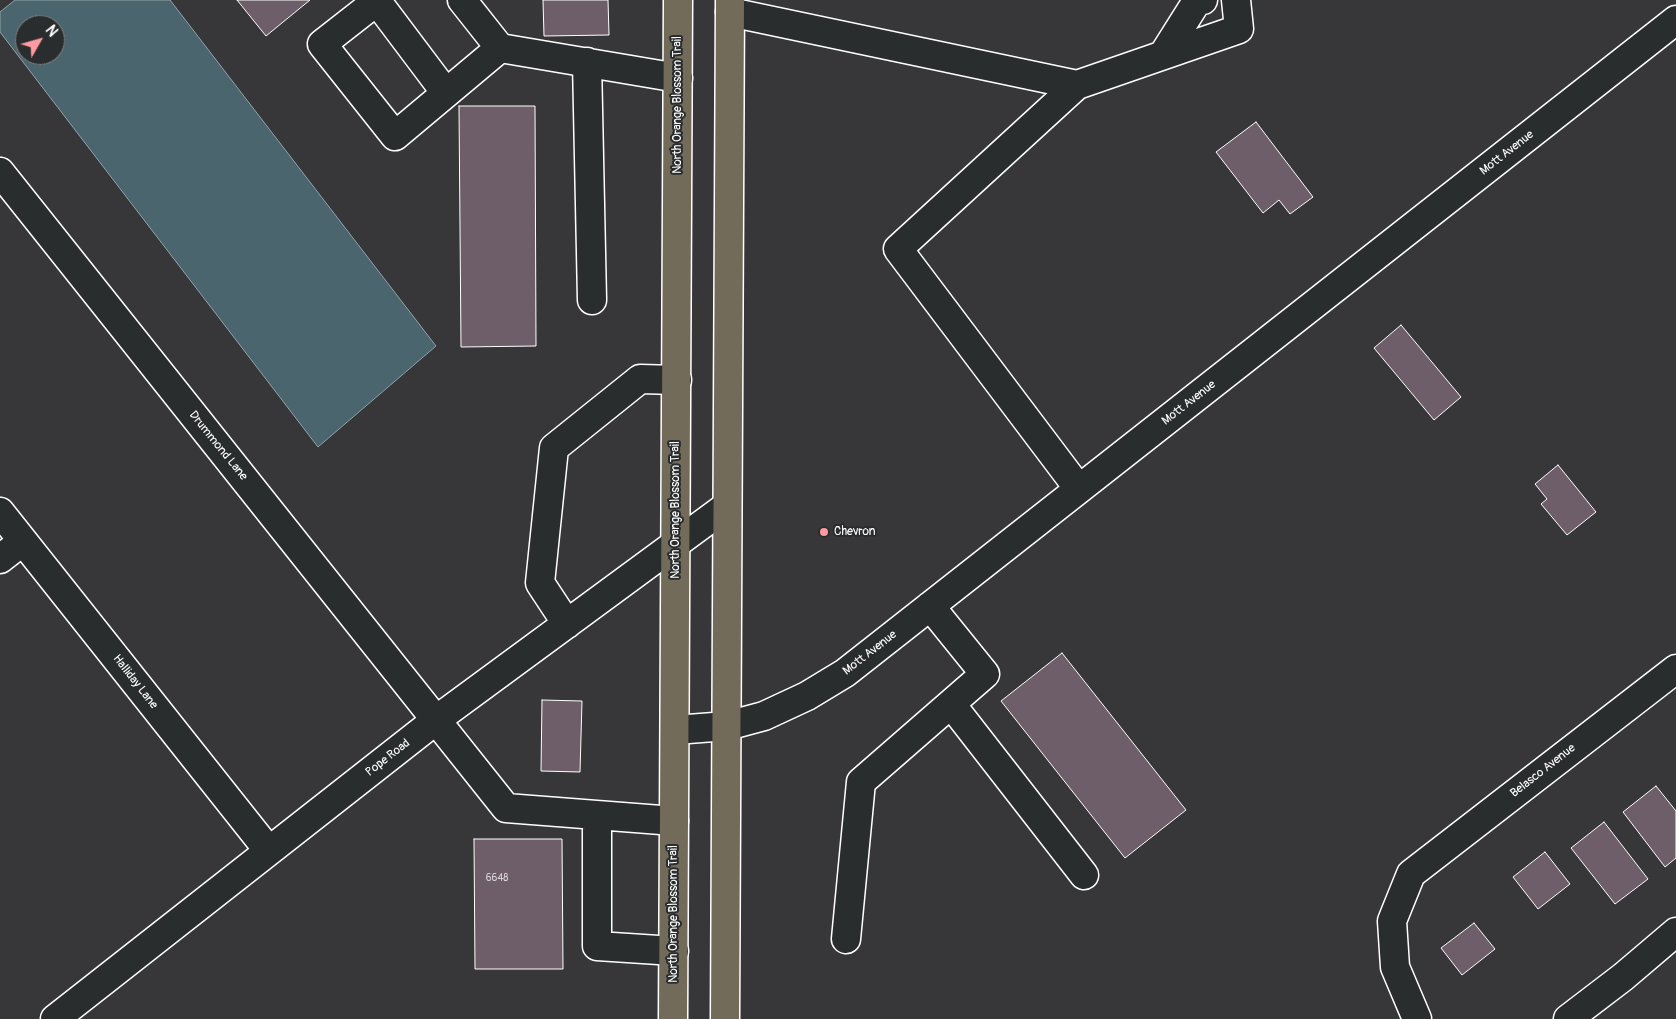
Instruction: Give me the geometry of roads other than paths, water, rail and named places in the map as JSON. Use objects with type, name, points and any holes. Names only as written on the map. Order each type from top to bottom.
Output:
[{"type":"main road","name":"North Orange Blossom Trail","points":[[673,1019],[678,0]]},
{"type":"main road","points":[[725,1019],[730,6]]},
{"type":"street","points":[[446,94],[376,0],[322,44],[395,136],[446,94],[500,48]]},
{"type":"street","points":[[462,0],[500,48],[678,78]]},
{"type":"street","points":[[1163,56],[1197,1],[1202,0]]},
{"type":"street","points":[[1079,489],[898,249],[1077,85],[1239,29],[1236,0]]},
{"type":"street","points":[[730,6],[1077,85]]},
{"type":"street","name":"Mott Avenue","points":[[674,730],[727,726],[764,716],[806,696],[845,673],[1676,20]]},
{"type":"street","points":[[587,62],[592,300]]},
{"type":"street","name":"Drummond Lane","points":[[0,172],[506,808],[674,821]]},
{"type":"street","points":[[567,624],[540,583],[554,448],[640,379],[677,380]]},
{"type":"street","name":"Pope Road","points":[[55,1019],[436,720],[728,506]]},
{"type":"street","name":"Halliday Lane","points":[[0,512],[269,851]]},
{"type":"street","points":[[0,559],[23,541]]},
{"type":"street","points":[[846,939],[861,782],[985,674],[930,606]]},
{"type":"street","name":"Belasco Avenue","points":[[1417,1019],[1395,967],[1392,921],[1411,874],[1676,669]]},
{"type":"street","points":[[950,704],[1084,875]]},
{"type":"street","points":[[596,815],[597,946],[674,951]]},
{"type":"street","points":[[1568,1019],[1623,977],[1676,932]]},
{"type":"water","points":[[15,0],[170,0],[436,346],[318,447],[25,65],[65,65],[65,15],[15,15],[15,52],[0,32],[0,12]]},
{"type":"place","name":"Chevron","points":[[824,532]]}]
